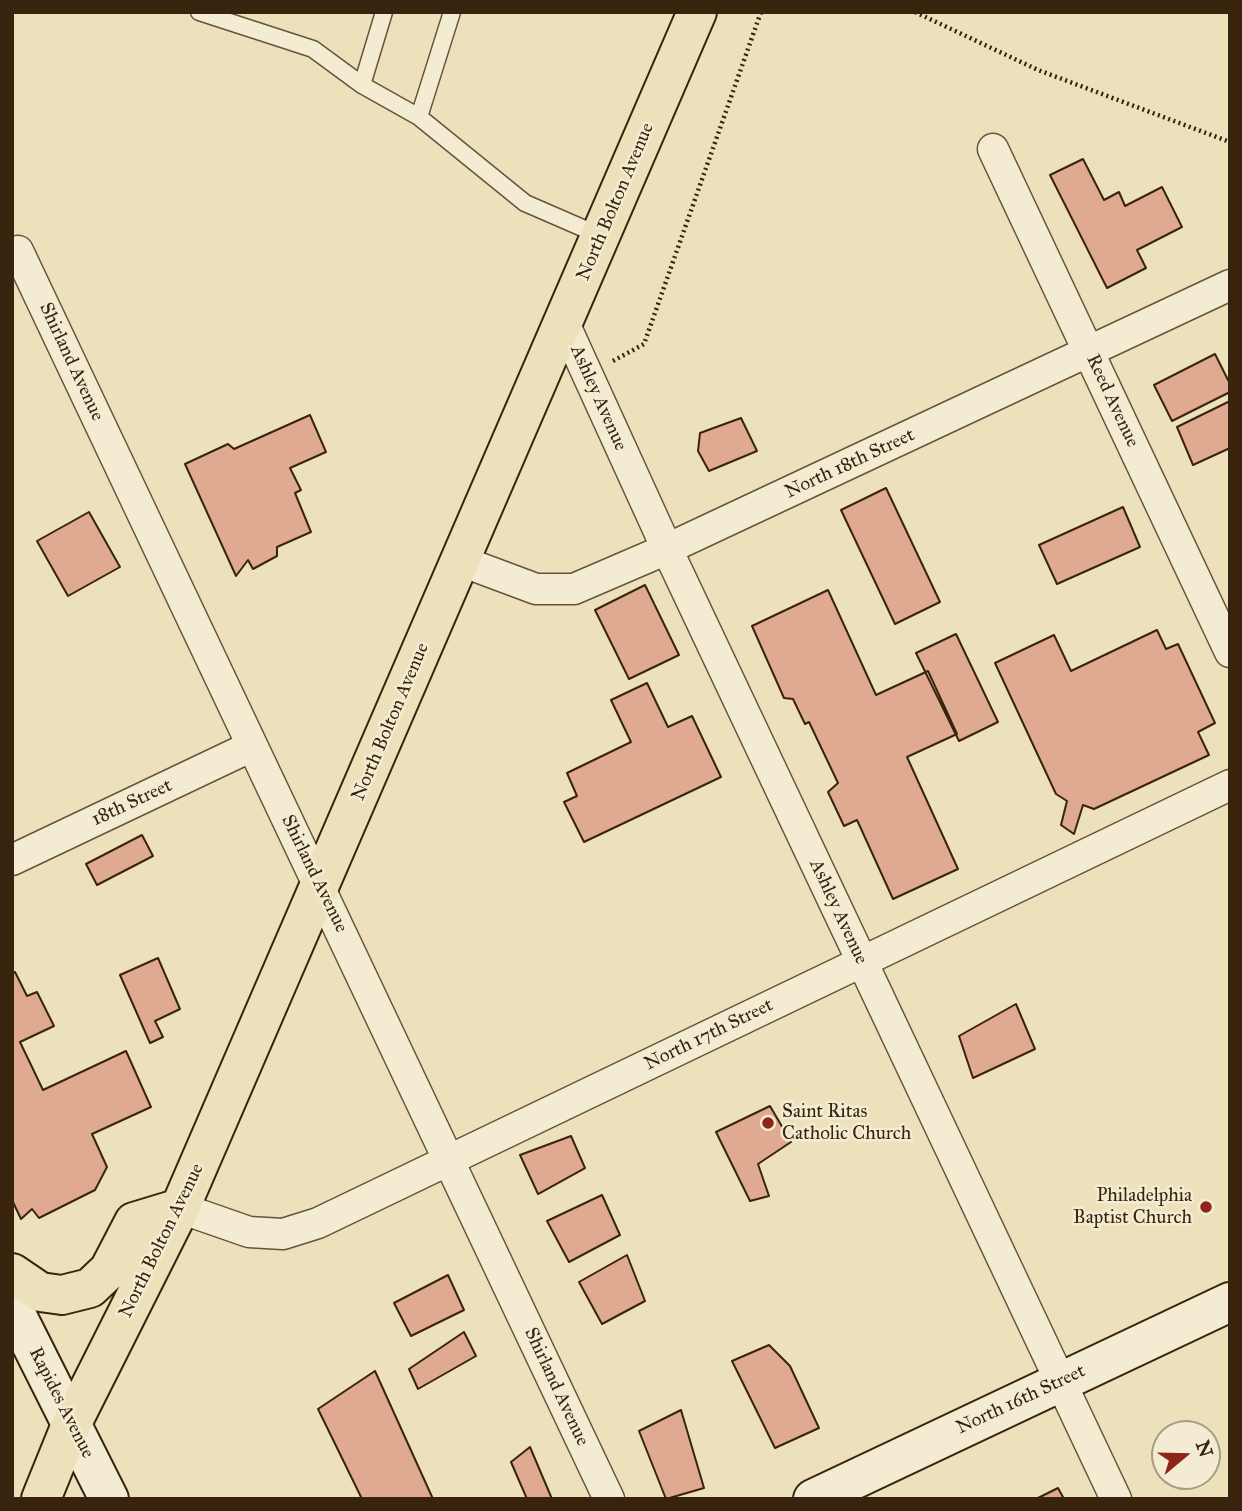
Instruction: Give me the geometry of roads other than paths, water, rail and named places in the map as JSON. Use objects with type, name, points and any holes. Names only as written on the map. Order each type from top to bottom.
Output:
[{"type":"main road","name":"North Bolton Avenue","points":[[41,1499],[71,1425],[180,1208],[697,12]]},
{"type":"main road","points":[[12,1273],[40,1292],[62,1295],[90,1288],[108,1270],[134,1222],[180,1208]]},
{"type":"street","name":"Reed Avenue","points":[[993,149],[1230,652]]},
{"type":"street","name":"Shirland Avenue","points":[[18,251],[609,1499]]},
{"type":"street","name":"North 18th Street","points":[[461,561],[536,589],[574,589],[667,549],[1230,285]]},
{"type":"street","name":"Ashley Avenue","points":[[564,323],[667,549],[1116,1499]]},
{"type":"street","name":"18th Street","points":[[12,860],[252,746]]},
{"type":"street","name":"North 17th Street","points":[[180,1208],[248,1232],[283,1234],[318,1223],[1230,785]]},
{"type":"street","name":"North 16th Street","points":[[813,1499],[1230,1302]]},
{"type":"street","name":"Rapides Avenue","points":[[15,1320],[109,1499]]},
{"type":"lane","points":[[199,12],[233,18],[313,49],[362,85],[419,117],[525,203],[601,236]]},
{"type":"lane","points":[[362,85],[384,12]]},
{"type":"lane","points":[[419,117],[452,12]]},
{"type":"place","name":"Saint Ritas Catholic Church","points":[[768,1123]]},
{"type":"place","name":"Philadelphia Baptist Church","points":[[1206,1207]]}]
